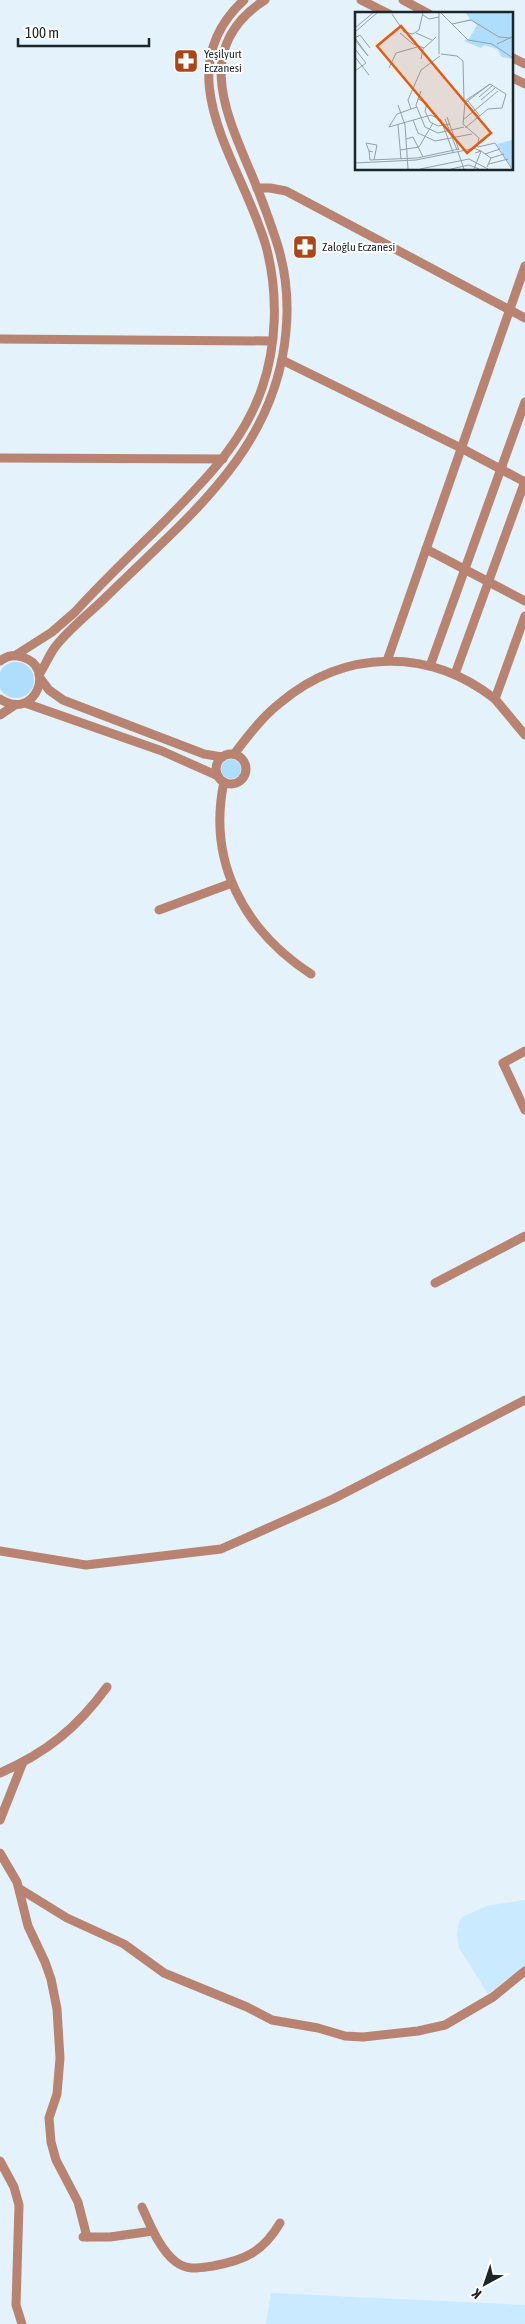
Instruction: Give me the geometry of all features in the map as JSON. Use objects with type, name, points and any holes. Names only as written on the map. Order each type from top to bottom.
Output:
[{"type":"street","points":[[0,661],[13,656],[52,632],[75,612],[223,459],[238,438],[258,401],[266,375],[272,342],[274,297],[267,252],[262,234],[215,119],[208,85],[210,59],[219,32],[228,18],[244,0]]},
{"type":"street","points":[[0,716],[31,699],[38,691],[40,676],[54,649],[178,526],[231,470],[262,421],[274,393],[282,360],[287,319],[284,272],[276,239],[229,122],[221,92],[220,78],[225,49],[231,36],[246,16],[265,0]]},
{"type":"street","points":[[361,0],[385,12]]},
{"type":"street","points":[[403,0],[425,12]]},
{"type":"street","points":[[512,58],[525,64]]},
{"type":"street","points":[[512,78],[525,84]]},
{"type":"street","points":[[257,188],[286,191],[525,318]]},
{"type":"street","points":[[387,661],[525,266]]},
{"type":"street","points":[[0,339],[272,342]]},
{"type":"street","points":[[282,360],[461,448],[525,482],[455,674]]},
{"type":"street","points":[[430,666],[525,402]]},
{"type":"street","points":[[0,458],[223,459]]},
{"type":"street","points":[[426,549],[525,601]]},
{"type":"street","points":[[495,699],[525,616]]},
{"type":"street","points":[[0,652],[31,661],[50,690],[63,700],[204,754],[222,757],[234,754],[270,712],[304,686],[336,670],[387,661],[430,666],[455,674],[481,688],[495,699],[525,735]]},
{"type":"street","points":[[0,699],[162,751],[221,779],[236,782],[245,774],[244,761],[234,754]]},
{"type":"street","points":[[222,757],[216,768],[221,779],[220,833],[224,859],[232,883],[246,910],[264,935],[286,956],[311,974]]},
{"type":"street","points":[[159,910],[232,883]]},
{"type":"street","points":[[525,1051],[503,1063],[525,1110]]},
{"type":"street","points":[[436,1283],[525,1236]]},
{"type":"street","points":[[0,1551],[86,1564],[221,1549],[333,1499],[525,1400]]},
{"type":"street","points":[[0,1773],[51,1747],[86,1714],[107,1686]]},
{"type":"street","points":[[0,1820],[23,1762]]},
{"type":"street","points":[[0,1853],[13,1873],[20,1889],[28,1926],[45,1962],[57,2009],[60,2070],[57,2094],[49,2118],[53,2151],[78,2202],[85,2237],[110,2238],[153,2231]]},
{"type":"street","points":[[20,1889],[67,1918],[124,1944],[164,1973],[241,2004],[272,2020],[318,2028],[345,2036],[363,2037],[418,2031],[446,2025],[488,2000],[525,1971]]},
{"type":"street","points":[[0,2161],[14,2188],[19,2204],[16,2305],[22,2324]]},
{"type":"street","points":[[142,2207],[153,2231],[172,2258],[182,2265],[195,2269],[238,2262],[246,2258],[266,2242],[280,2223]]},
{"type":"shaded area","points":[[16,662],[23,664],[32,673],[34,680],[32,687],[23,696],[16,698],[9,696],[0,687],[0,673],[9,664]]},
{"type":"shaded area","points":[[231,759],[238,762],[241,769],[238,776],[231,779],[224,776],[221,769],[224,762]]},
{"type":"shaded area","points":[[525,1900],[525,1966],[488,1994],[459,1948],[457,1933],[459,1922],[462,1917],[487,1906]]},
{"type":"shaded area","points":[[271,2293],[525,2305],[525,2324],[266,2324]]},
{"type":"place","name":"Yeşilyurt Eczanesi","points":[[186,61]]},
{"type":"place","name":"Zaloğlu Eczanesi","points":[[305,247]]}]
